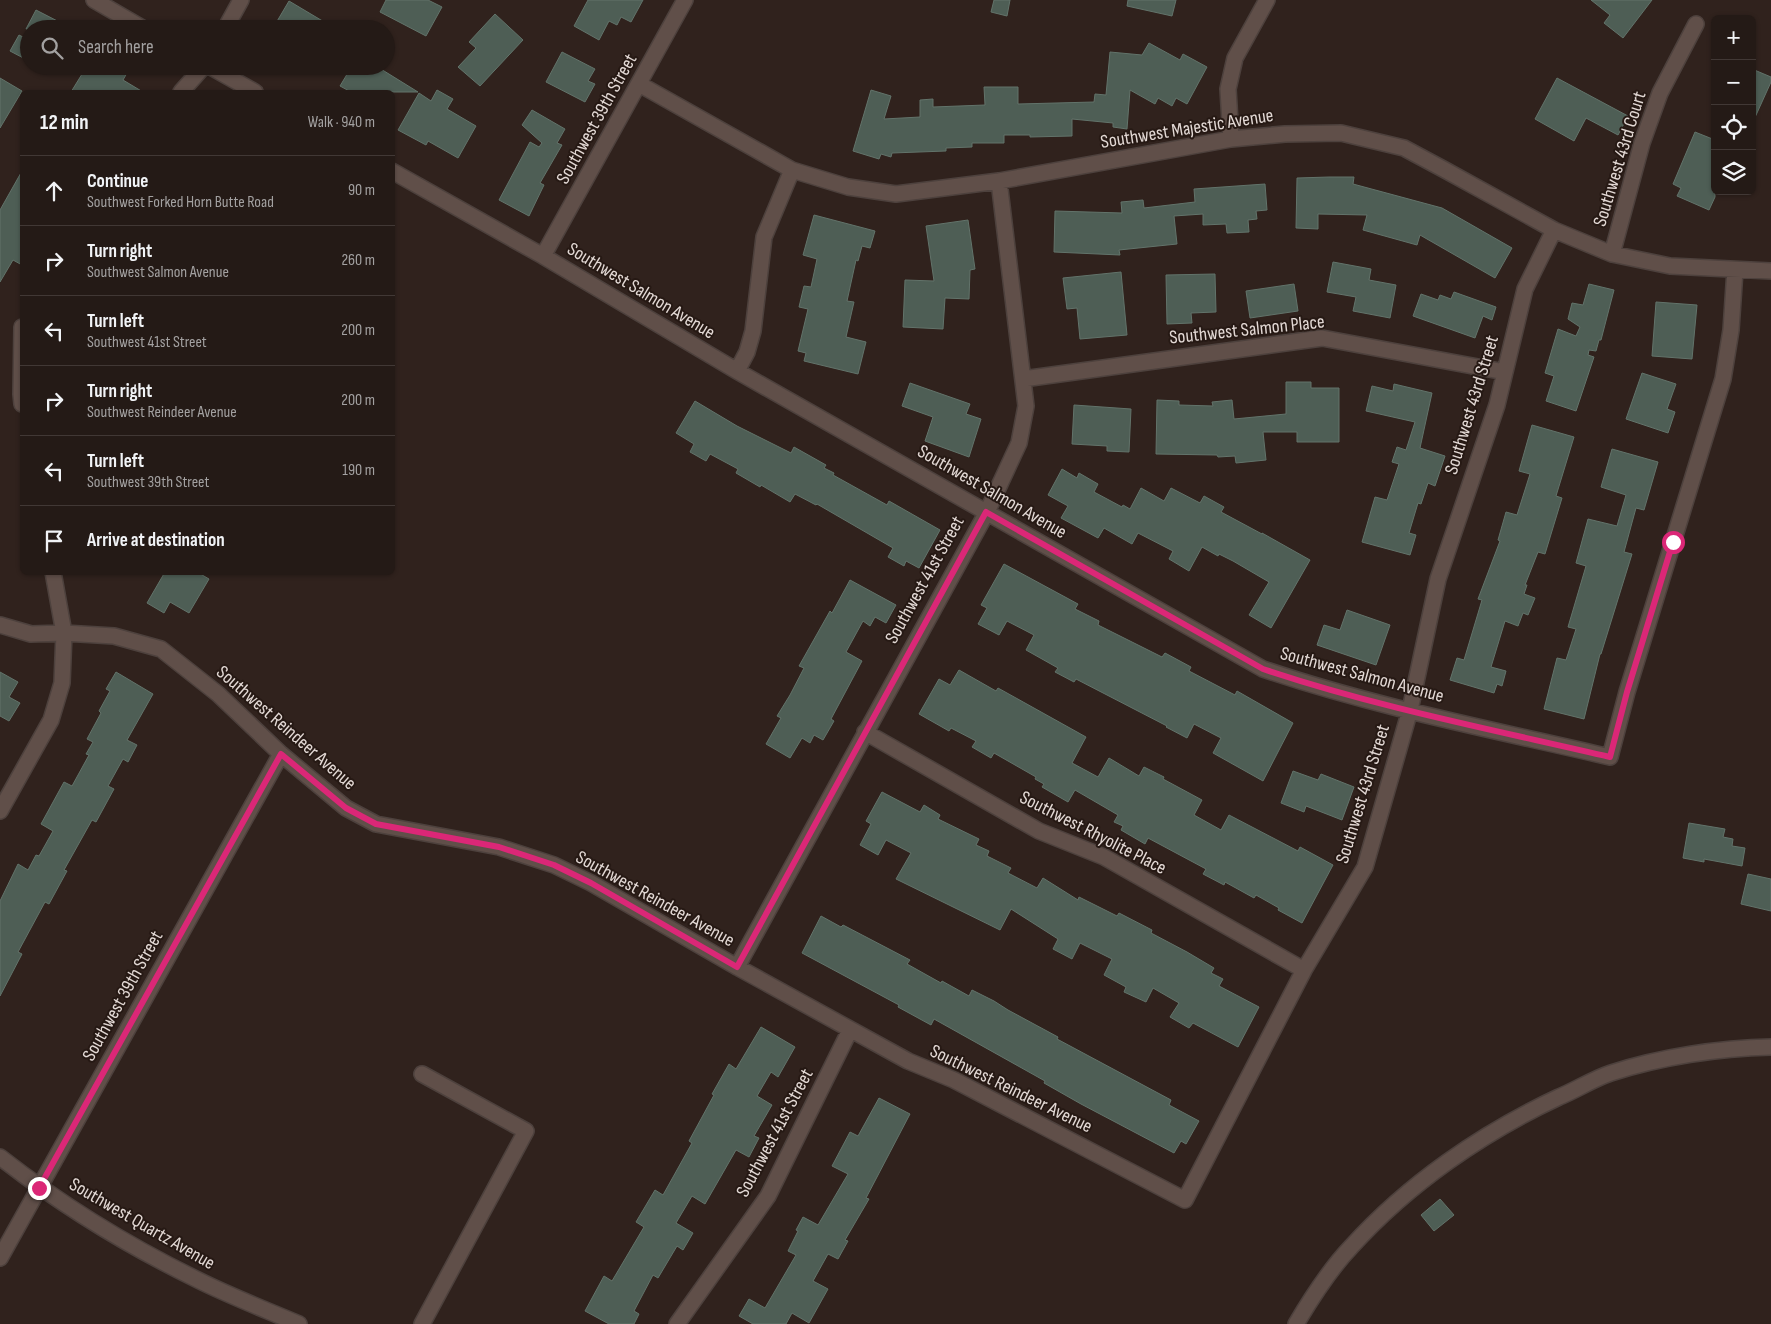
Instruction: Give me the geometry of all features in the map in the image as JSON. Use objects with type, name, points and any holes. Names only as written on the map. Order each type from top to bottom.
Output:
[{"type":"street","points":[[94,0],[128,20]]},
{"type":"street","points":[[230,20],[241,0]]},
{"type":"street","name":"Southwest 39th Street","points":[[543,256],[685,0]]},
{"type":"street","points":[[1231,139],[1228,89],[1235,58],[1267,0]]},
{"type":"street","name":"Southwest 43rd Court","points":[[1612,254],[1642,143],[1660,92],[1696,24]]},
{"type":"street","points":[[183,90],[196,75]]},
{"type":"street","points":[[225,75],[251,90]]},
{"type":"street","name":"Southwest Majestic Avenue","points":[[639,84],[792,170],[848,187],[896,194],[999,181],[1231,139],[1285,134],[1341,133],[1404,148],[1554,230],[1612,254],[1670,266],[1771,271]]},
{"type":"street","points":[[737,372],[747,352],[753,331],[764,236],[792,170]]},
{"type":"street","name":"Southwest Salmon Avenue","points":[[395,173],[543,256],[737,372],[1263,669],[1301,682],[1410,710],[1610,757],[1627,692],[1723,379],[1731,330],[1734,270]]},
{"type":"street","name":"Southwest 41st Street","points":[[737,967],[986,512],[1019,443],[1026,406],[999,181]]},
{"type":"street","name":"Southwest 43rd Street","points":[[1185,1200],[1304,970],[1365,867],[1410,710],[1438,579],[1497,405],[1526,289],[1554,230]]},
{"type":"street","name":"Southwest Salmon Place","points":[[1022,379],[1322,338],[1505,372]]},
{"type":"street","points":[[0,811],[51,720],[62,682],[64,633],[54,575]]},
{"type":"street","name":"Southwest Reindeer Avenue","points":[[0,625],[31,634],[64,633],[114,636],[161,649],[218,694],[281,754],[346,808],[376,824],[499,847],[554,865],[591,883],[737,967],[908,1061],[954,1080],[1185,1200]]},
{"type":"street","name":"Southwest Rhyolite Place","points":[[865,732],[1040,831],[1104,857],[1304,970]]},
{"type":"street","name":"Southwest 39th Street","points":[[0,1258],[281,754]]},
{"type":"street","name":"Southwest 41st Street","points":[[677,1324],[768,1196],[850,1030]]},
{"type":"street","points":[[1296,1324],[1321,1284],[1350,1248],[1381,1216],[1422,1182],[1476,1143],[1539,1107],[1610,1074],[1680,1056],[1771,1047]]},
{"type":"street","points":[[422,1074],[526,1131],[422,1324]]},
{"type":"street","name":"Southwest Quartz Avenue","points":[[0,1157],[39,1188],[135,1248],[195,1279],[299,1324]]},
{"type":"building","points":[[386,0],[428,0],[442,7],[426,36],[380,12]]},
{"type":"building","points":[[588,0],[643,0],[631,22],[621,17],[617,25],[609,21],[599,40],[574,26]]},
{"type":"building","points":[[994,0],[1010,0],[1007,16],[991,12]]},
{"type":"building","points":[[1128,0],[1176,0],[1172,16],[1127,6]]},
{"type":"building","points":[[1591,0],[1652,0],[1623,38],[1604,23],[1610,15]]},
{"type":"building","points":[[289,1],[321,20],[278,20]]},
{"type":"building","points":[[36,10],[55,20],[31,20]]},
{"type":"building","points":[[495,14],[523,40],[480,86],[458,67],[476,48],[469,42]]},
{"type":"building","points":[[19,35],[20,36],[20,56],[10,51]]},
{"type":"building","points":[[1149,43],[1180,60],[1183,54],[1207,67],[1187,104],[1176,98],[1172,106],[1158,98],[1155,104],[1130,90],[1127,129],[1113,127],[1113,123],[1072,119],[1072,136],[1030,137],[1030,135],[1004,135],[1004,143],[972,143],[972,147],[946,148],[946,151],[892,153],[891,157],[881,154],[879,159],[853,151],[871,90],[891,96],[884,119],[920,117],[920,100],[933,99],[933,107],[985,105],[984,87],[1018,87],[1018,104],[1094,102],[1095,94],[1106,95],[1110,52],[1142,55]]},
{"type":"building","points":[[562,52],[595,69],[588,81],[595,84],[585,102],[546,82]]},
{"type":"building","points":[[1756,71],[1771,77],[1771,82],[1756,115]]},
{"type":"building","points":[[81,75],[126,75],[123,80],[140,90],[72,90]]},
{"type":"building","points":[[347,75],[391,75],[418,92],[347,90],[340,86]]},
{"type":"building","points":[[0,78],[20,90],[20,94],[0,128]]},
{"type":"building","points":[[1557,78],[1628,116],[1618,135],[1586,118],[1574,141],[1535,119]]},
{"type":"building","points":[[437,90],[453,99],[447,109],[476,126],[458,158],[428,141],[426,145],[398,130],[419,93],[431,101]]},
{"type":"building","points":[[532,110],[565,129],[557,143],[562,145],[540,183],[544,185],[529,216],[499,200],[530,142],[539,147],[542,143],[522,125]]},
{"type":"building","points":[[1695,132],[1711,138],[1711,195],[1715,195],[1715,197],[1709,210],[1677,196],[1681,188],[1673,184]]},
{"type":"building","points":[[20,175],[20,264],[13,260],[0,282],[0,210]]},
{"type":"building","points":[[1354,177],[1353,184],[1442,208],[1512,248],[1495,278],[1420,235],[1417,245],[1363,230],[1367,215],[1318,214],[1318,229],[1296,228],[1297,178]]},
{"type":"building","points":[[1265,184],[1267,210],[1256,211],[1257,219],[1248,220],[1249,232],[1227,233],[1226,224],[1203,225],[1203,214],[1174,216],[1177,244],[1119,250],[1120,255],[1054,252],[1055,211],[1122,213],[1121,202],[1143,200],[1144,208],[1195,202],[1194,189]]},
{"type":"building","points":[[814,215],[875,231],[870,248],[862,246],[858,261],[856,260],[847,301],[854,302],[846,337],[866,342],[858,374],[804,361],[806,353],[798,351],[808,309],[799,307],[804,286],[811,287],[817,259],[803,255]]},
{"type":"building","points":[[968,220],[975,269],[970,270],[969,299],[945,298],[943,329],[903,327],[905,280],[934,281],[926,226]]},
{"type":"building","points":[[1333,262],[1371,269],[1369,280],[1396,285],[1390,318],[1353,311],[1356,297],[1327,292]]},
{"type":"building","points":[[1121,272],[1127,335],[1080,339],[1077,308],[1067,309],[1063,278]]},
{"type":"building","points":[[1215,274],[1216,312],[1191,313],[1192,323],[1167,324],[1166,275]]},
{"type":"building","points":[[1294,284],[1298,311],[1250,318],[1246,291]]},
{"type":"building","points":[[1589,284],[1614,290],[1601,340],[1599,340],[1596,351],[1589,350],[1588,355],[1594,357],[1576,411],[1546,401],[1554,376],[1545,373],[1558,329],[1576,336],[1580,327],[1568,319],[1572,303],[1583,305]]},
{"type":"building","points":[[1454,292],[1496,307],[1492,320],[1483,316],[1475,338],[1413,316],[1421,294],[1438,300],[1440,295],[1451,299]]},
{"type":"building","points":[[1656,302],[1697,305],[1692,359],[1652,356]]},
{"type":"building","points":[[1642,373],[1676,384],[1667,409],[1675,412],[1668,433],[1626,419]]},
{"type":"building","points":[[1286,382],[1311,382],[1311,388],[1339,388],[1339,442],[1297,442],[1297,432],[1263,432],[1266,460],[1236,463],[1235,456],[1156,454],[1157,400],[1179,401],[1179,405],[1213,406],[1212,402],[1232,400],[1234,419],[1286,414]]},
{"type":"building","points":[[910,383],[970,404],[966,414],[981,419],[969,457],[925,441],[933,417],[902,406]]},
{"type":"building","points":[[1394,384],[1432,393],[1420,448],[1445,456],[1435,486],[1428,483],[1421,504],[1418,503],[1409,533],[1416,535],[1410,555],[1362,542],[1375,497],[1387,500],[1399,464],[1392,462],[1397,447],[1406,450],[1415,422],[1366,411],[1372,386],[1393,391]]},
{"type":"building","points":[[695,401],[737,426],[791,453],[794,447],[826,465],[824,468],[834,473],[833,475],[887,505],[889,501],[940,530],[919,568],[906,561],[904,566],[888,557],[893,548],[817,504],[795,494],[790,502],[736,473],[738,469],[710,454],[706,461],[690,452],[694,444],[676,433]]},
{"type":"building","points":[[1074,405],[1131,409],[1129,452],[1107,451],[1107,446],[1072,444]]},
{"type":"building","points":[[1532,425],[1574,437],[1556,496],[1562,498],[1545,554],[1538,552],[1525,585],[1527,585],[1524,594],[1535,598],[1528,615],[1523,613],[1518,626],[1505,621],[1491,667],[1506,671],[1502,686],[1497,684],[1494,693],[1450,680],[1457,658],[1464,660],[1482,600],[1478,599],[1500,541],[1498,540],[1506,512],[1517,515],[1530,474],[1519,471]]},
{"type":"building","points":[[1612,449],[1658,462],[1644,510],[1636,508],[1624,552],[1632,554],[1600,654],[1584,719],[1544,709],[1557,658],[1566,660],[1576,629],[1568,627],[1586,566],[1576,563],[1588,519],[1617,526],[1626,495],[1601,487]]},
{"type":"building","points":[[1062,469],[1077,478],[1079,473],[1098,484],[1094,492],[1122,507],[1123,505],[1130,509],[1141,488],[1164,501],[1171,488],[1200,503],[1204,496],[1224,507],[1221,512],[1310,560],[1271,628],[1249,615],[1269,582],[1233,561],[1219,554],[1218,556],[1202,547],[1189,571],[1169,559],[1173,551],[1138,533],[1132,544],[1104,528],[1098,538],[1061,518],[1068,506],[1048,495]]},
{"type":"building","points":[[1004,564],[1078,604],[1075,609],[1099,621],[1098,625],[1162,657],[1165,653],[1191,667],[1189,671],[1235,695],[1237,691],[1293,723],[1263,781],[1213,753],[1221,738],[1194,724],[1187,738],[1076,679],[1074,682],[1055,672],[1058,668],[1026,650],[1034,635],[1007,621],[999,635],[978,624],[987,608],[981,605]]},
{"type":"building","points":[[163,575],[202,575],[209,579],[189,613],[170,602],[164,613],[147,603]]},
{"type":"building","points":[[850,580],[896,605],[886,623],[875,617],[870,626],[863,621],[846,652],[862,661],[831,719],[834,721],[823,740],[814,735],[810,743],[802,738],[790,758],[766,744],[781,718],[777,716],[804,668],[799,666]]},
{"type":"building","points":[[1347,610],[1390,625],[1376,665],[1317,645],[1324,625],[1340,630]]},
{"type":"building","points":[[959,670],[996,691],[998,688],[1086,737],[1072,763],[1098,777],[1109,758],[1139,776],[1144,767],[1202,800],[1194,815],[1221,830],[1229,815],[1298,851],[1300,847],[1333,865],[1302,923],[1256,895],[1254,898],[1225,882],[1224,885],[1203,874],[1206,869],[1148,838],[1145,844],[1121,830],[1123,826],[1114,822],[1118,815],[1075,790],[1068,802],[1042,787],[1044,784],[1035,779],[1036,777],[994,753],[991,758],[972,747],[976,741],[951,728],[949,731],[919,714],[939,679],[950,685]]},
{"type":"building","points":[[0,672],[18,682],[9,697],[20,703],[9,721],[0,716]]},
{"type":"building","points":[[116,672],[153,694],[127,740],[137,745],[128,762],[123,759],[108,786],[114,789],[96,822],[92,820],[64,870],[67,871],[49,904],[45,902],[18,952],[22,954],[0,996],[0,901],[18,864],[28,870],[36,855],[39,856],[53,831],[41,824],[64,782],[72,786],[89,755],[86,754],[93,742],[87,739],[101,713],[99,711],[110,691],[106,689]]},
{"type":"building","points":[[1293,771],[1318,780],[1321,774],[1354,787],[1342,820],[1306,806],[1304,812],[1281,803]]},
{"type":"building","points":[[882,792],[920,812],[924,805],[940,815],[938,819],[979,839],[976,845],[989,851],[987,856],[1011,868],[1008,873],[1037,888],[1043,878],[1078,900],[1079,897],[1117,916],[1119,913],[1152,930],[1151,933],[1214,968],[1211,973],[1223,979],[1219,986],[1259,1007],[1238,1047],[1193,1023],[1189,1028],[1170,1017],[1179,1003],[1153,988],[1146,1002],[1124,992],[1126,987],[1104,975],[1112,959],[1080,943],[1072,959],[1053,949],[1058,939],[1011,909],[1000,930],[896,879],[911,853],[886,840],[878,855],[860,845],[871,824],[866,821]]},
{"type":"building","points":[[1689,823],[1725,829],[1723,837],[1733,839],[1732,846],[1745,848],[1742,866],[1704,859],[1704,862],[1683,858]]},
{"type":"building","points":[[1748,874],[1771,879],[1771,911],[1741,904]]},
{"type":"building","points":[[821,916],[841,927],[843,925],[910,960],[907,964],[941,983],[942,981],[969,996],[972,990],[994,1001],[1058,1037],[1057,1039],[1171,1100],[1169,1105],[1199,1121],[1186,1144],[1181,1141],[1174,1153],[1081,1104],[1044,1083],[1045,1081],[934,1019],[931,1025],[898,1007],[899,1005],[802,953]]},
{"type":"building","points":[[761,1027],[795,1047],[778,1077],[771,1072],[757,1096],[772,1105],[754,1136],[759,1138],[749,1157],[736,1150],[705,1204],[692,1196],[676,1223],[693,1233],[683,1250],[677,1246],[658,1278],[653,1275],[634,1311],[639,1314],[634,1324],[609,1324],[585,1311],[604,1276],[612,1281],[644,1227],[636,1222],[655,1190],[663,1195],[692,1143],[689,1141],[729,1064],[736,1069]]},
{"type":"building","points":[[879,1098],[910,1114],[866,1198],[869,1199],[845,1240],[848,1241],[838,1259],[828,1254],[813,1281],[828,1289],[809,1323],[792,1313],[786,1324],[753,1324],[739,1316],[749,1299],[765,1308],[796,1255],[788,1251],[803,1217],[818,1225],[848,1174],[832,1166],[850,1132],[858,1136]]},
{"type":"building","points":[[1440,1199],[1454,1215],[1434,1231],[1421,1215]]},
{"type":"route","points":[[39,1188],[281,754],[346,808],[376,824],[499,847],[554,865],[591,883],[737,967],[986,512],[1263,669],[1301,682],[1410,710],[1610,757],[1627,692],[1673,542]]}]
